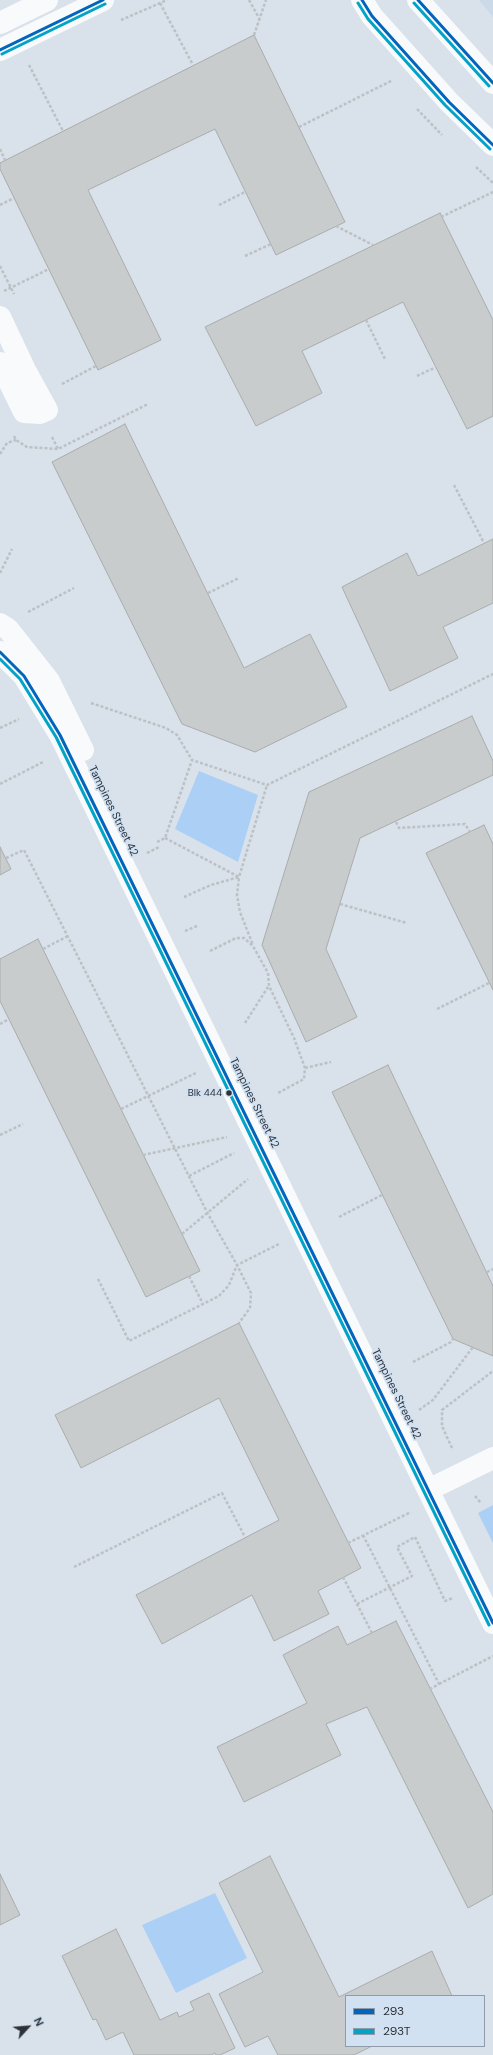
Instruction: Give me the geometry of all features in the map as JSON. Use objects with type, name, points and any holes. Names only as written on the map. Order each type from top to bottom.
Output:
[{"type":"street","points":[[0,23],[47,0]]},
{"type":"street","points":[[9,45],[103,0]]},
{"type":"street","points":[[362,0],[372,16],[449,102],[493,145]]},
{"type":"street","points":[[418,0],[493,83]]},
{"type":"street","points":[[0,317],[25,370],[47,410],[40,413],[24,412],[0,363]]},
{"type":"street","name":"Tampines Street 42","points":[[4,626],[29,654],[53,687],[434,1488],[493,1624]]},
{"type":"street","name":"Tampines Street 42","points":[[0,652],[24,676],[42,703],[67,750],[434,1488],[493,1593]]},
{"type":"street","points":[[434,1488],[493,1458]]},
{"type":"path","points":[[249,0],[259,18]]},
{"type":"path","points":[[254,34],[266,0]]},
{"type":"path","points":[[160,3],[194,65]]},
{"type":"path","points":[[9,45],[63,131]]},
{"type":"path","points":[[299,127],[393,80]]},
{"type":"path","points":[[0,149],[5,160]]},
{"type":"path","points":[[219,205],[246,192]]},
{"type":"path","points":[[441,217],[493,192]]},
{"type":"path","points":[[0,205],[14,198]]},
{"type":"path","points":[[336,226],[373,245]]},
{"type":"path","points":[[245,256],[271,244]]},
{"type":"path","points":[[0,292],[49,269]]},
{"type":"path","points":[[366,320],[385,360]]},
{"type":"path","points":[[417,376],[436,367]]},
{"type":"path","points":[[12,434],[16,440],[27,447],[58,449],[148,404]]},
{"type":"path","points":[[0,454],[7,443],[16,440]]},
{"type":"path","points":[[454,485],[484,543]]},
{"type":"path","points":[[0,573],[12,549]]},
{"type":"path","points":[[208,594],[239,578]]},
{"type":"path","points":[[4,626],[74,588]]},
{"type":"path","points":[[91,703],[166,728],[177,735],[192,760],[267,785],[493,674]]},
{"type":"path","points":[[0,728],[20,718]]},
{"type":"path","points":[[0,784],[67,750]]},
{"type":"path","points":[[157,842],[164,838],[192,760]]},
{"type":"path","points":[[267,785],[239,877],[237,895],[240,912],[254,946],[268,973],[269,986],[294,1038],[305,1068],[304,1078],[278,1093]]},
{"type":"path","points":[[396,822],[399,828],[465,824],[470,832]]},
{"type":"path","points":[[164,838],[239,877]]},
{"type":"path","points":[[6,858],[24,850],[188,1176],[237,1265],[251,1293],[250,1308],[239,1323]]},
{"type":"path","points":[[184,897],[211,885],[239,877]]},
{"type":"path","points":[[340,904],[407,922]]},
{"type":"path","points":[[43,949],[68,936]]},
{"type":"path","points":[[210,951],[236,938],[244,938],[254,946]]},
{"type":"path","points":[[437,1009],[489,983]]},
{"type":"path","points":[[245,1023],[269,986]]},
{"type":"path","points":[[0,1024],[9,1019]]},
{"type":"path","points":[[305,1068],[331,1062]]},
{"type":"path","points":[[121,1110],[200,1071]]},
{"type":"path","points":[[0,1135],[22,1124]]},
{"type":"path","points":[[143,1155],[232,1136]]},
{"type":"path","points":[[188,1176],[238,1151]]},
{"type":"path","points":[[182,1234],[252,1176]]},
{"type":"path","points":[[339,1217],[382,1195]]},
{"type":"path","points":[[98,1279],[129,1341],[219,1296],[229,1285],[237,1265],[283,1242]]},
{"type":"path","points":[[487,1272],[493,1269]]},
{"type":"path","points":[[189,1276],[203,1304]]},
{"type":"path","points":[[413,1362],[451,1342],[453,1339]]},
{"type":"path","points":[[433,1400],[473,1348]]},
{"type":"path","points":[[442,1410],[493,1371]]},
{"type":"path","points":[[74,1567],[222,1493],[245,1537]]},
{"type":"path","points":[[348,1543],[409,1513]]},
{"type":"path","points":[[363,1535],[438,1684]]},
{"type":"path","points":[[357,1604],[412,1576],[398,1547],[415,1537],[445,1601],[456,1596]]},
{"type":"path","points":[[343,1578],[372,1633]]},
{"type":"path","points":[[430,1689],[493,1656]]},
{"type":"shaded area","points":[[479,0],[493,0],[493,17]]},
{"type":"shaded area","points":[[199,771],[258,795],[238,862],[175,829]]},
{"type":"shaded area","points":[[493,1505],[493,1543],[478,1513]]},
{"type":"shaded area","points":[[215,1893],[247,1958],[176,1993],[142,1925]]},
{"type":"building","points":[[254,35],[345,222],[276,255],[215,129],[88,190],[161,340],[98,370],[0,169],[0,163]]},
{"type":"building","points":[[440,213],[493,320],[493,416],[467,429],[403,302],[302,351],[322,393],[256,426],[205,327]]},
{"type":"building","points":[[125,424],[244,668],[310,634],[347,707],[255,752],[182,724],[52,462]]},
{"type":"building","points":[[493,539],[493,603],[443,627],[458,658],[390,691],[342,587],[407,553],[418,576]]},
{"type":"building","points":[[472,716],[493,761],[493,775],[360,838],[326,949],[357,1017],[306,1042],[262,945],[309,792]]},
{"type":"building","points":[[484,825],[493,844],[493,990],[426,853]]},
{"type":"building","points":[[0,847],[11,869],[0,875]]},
{"type":"building","points":[[38,939],[200,1271],[146,1297],[0,1001],[0,959]]},
{"type":"building","points":[[388,1065],[493,1286],[493,1356],[453,1339],[332,1092]]},
{"type":"building","points":[[239,1323],[361,1568],[318,1591],[329,1614],[274,1641],[252,1595],[162,1644],[136,1595],[279,1520],[219,1398],[81,1468],[55,1415]]},
{"type":"building","points":[[396,1621],[493,1812],[493,1894],[468,1908],[367,1707],[326,1724],[341,1755],[244,1802],[217,1747],[307,1703],[283,1655],[338,1626],[347,1645]]},
{"type":"building","points":[[270,1856],[339,1997],[432,1951],[452,1995],[345,1995],[345,2047],[370,2047],[354,2055],[278,2055],[268,2036],[245,2047],[219,1994],[263,1972],[219,1883]]},
{"type":"building","points":[[0,1874],[20,1915],[0,1925]]},
{"type":"building","points":[[116,1929],[160,2020],[177,2012],[179,2017],[194,2010],[190,2002],[209,1993],[235,2048],[220,2055],[216,2055],[215,2053],[211,2055],[134,2055],[123,2032],[106,2040],[96,2019],[93,2020],[62,1956]]},
{"type":"transit line","name":"293","points":[[0,50],[103,0]]},
{"type":"transit line","name":"293","points":[[362,0],[372,16],[449,102],[493,145]]},
{"type":"transit line","name":"293","points":[[418,0],[493,83]]},
{"type":"transit line","name":"293T","points":[[358,3],[368,19],[445,105],[490,149]]},
{"type":"transit line","name":"293T","points":[[414,3],[489,86]]},
{"type":"transit line","name":"293T","points":[[2,54],[105,4]]},
{"type":"transit line","name":"293","points":[[0,652],[24,676],[60,735],[493,1623]]},
{"type":"transit line","name":"293T","points":[[0,659],[20,679],[56,737],[489,1625]]},
{"type":"place","name":"Blk 444","points":[[229,1093]]}]
